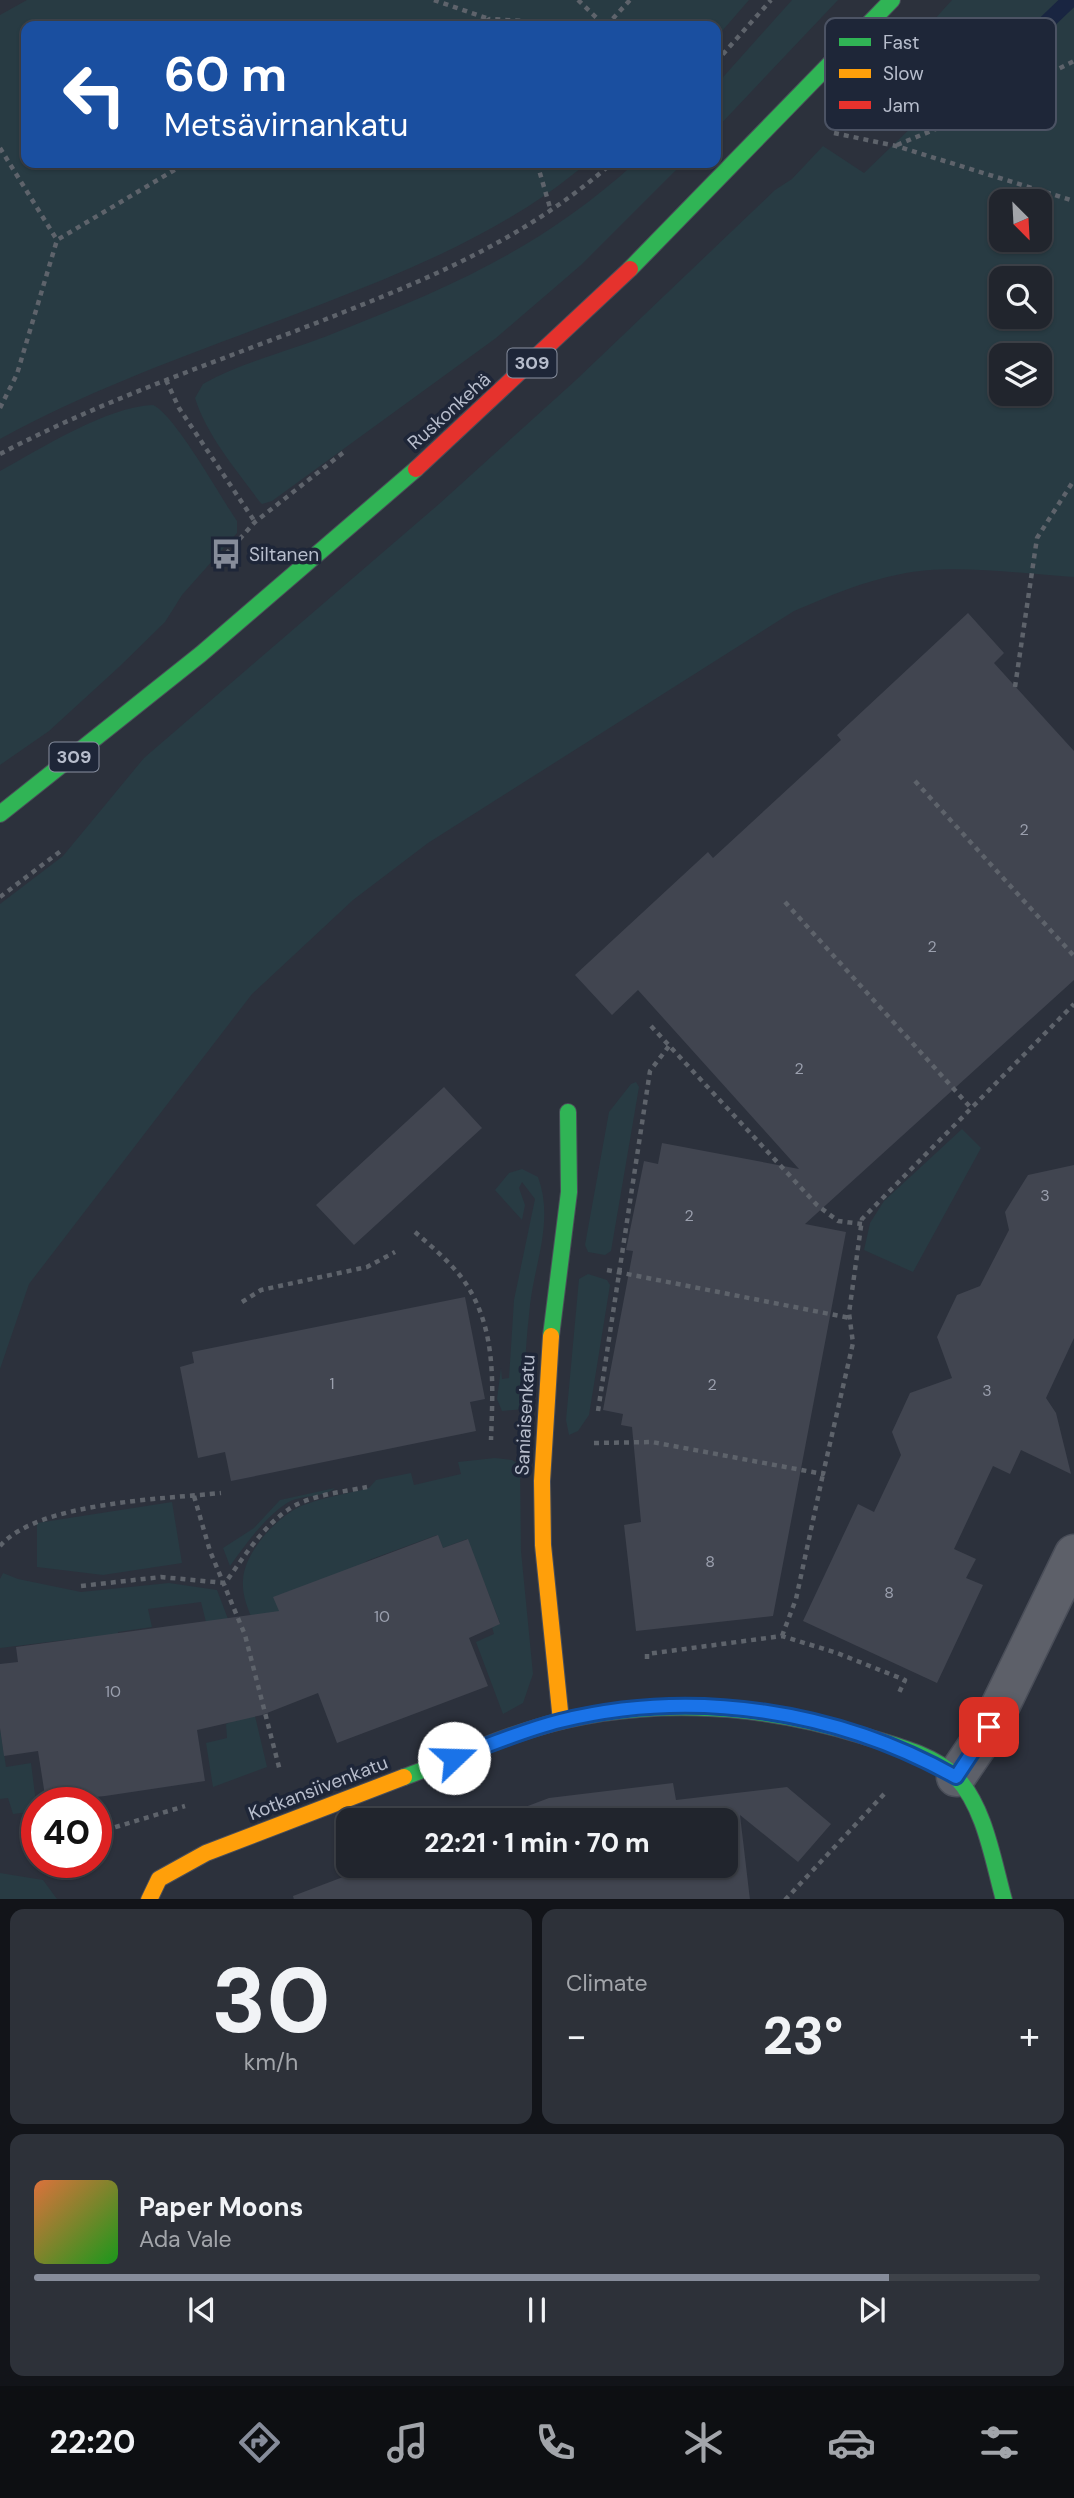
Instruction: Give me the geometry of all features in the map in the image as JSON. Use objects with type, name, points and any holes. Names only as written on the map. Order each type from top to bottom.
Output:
[{"type":"street","name":"Ruskonkehä","points":[[875,18],[892,0]]},
{"type":"street","name":"Ruskonkehä","points":[[0,814],[158,692],[470,423],[685,217],[825,70]]},
{"type":"street","name":"Saniaisenkatu","points":[[562,1721],[543,1545],[543,1451],[547,1361],[569,1192],[568,1112]]},
{"type":"street","points":[[956,1777],[989,1727],[1074,1554]]},
{"type":"street","name":"Kotkansiivenkatu","points":[[149,1899],[159,1879],[206,1853],[562,1721],[664,1708],[713,1705],[761,1710],[847,1729],[914,1753],[956,1777],[974,1807],[1004,1899]]},
{"type":"path","points":[[434,0],[490,19],[523,21]]},
{"type":"path","points":[[578,0],[601,21]]},
{"type":"path","points":[[611,21],[630,0]]},
{"type":"path","points":[[721,56],[772,0]]},
{"type":"path","points":[[486,21],[490,19]]},
{"type":"path","points":[[1056,70],[1074,61]]},
{"type":"path","points":[[896,146],[934,130]]},
{"type":"path","points":[[834,133],[896,146],[1074,201]]},
{"type":"path","points":[[0,148],[57,240]]},
{"type":"path","points":[[0,408],[17,374],[57,240],[178,168]]},
{"type":"path","points":[[538,168],[551,211]]},
{"type":"path","points":[[0,454],[166,380],[432,277],[484,253],[551,211],[606,168]]},
{"type":"path","points":[[166,380],[179,408],[255,522]]},
{"type":"path","points":[[226,554],[255,522],[344,452]]},
{"type":"path","points":[[1015,687],[1037,538],[1074,480]]},
{"type":"path","points":[[915,780],[1074,956]]},
{"type":"path","points":[[0,897],[62,850]]},
{"type":"path","points":[[785,902],[971,1108]]},
{"type":"path","points":[[782,1636],[796,1599],[853,1343],[850,1318],[862,1224],[880,1199],[1074,1004]]},
{"type":"path","points":[[651,1026],[817,1205],[838,1221],[862,1224]]},
{"type":"path","points":[[597,1416],[650,1071],[669,1046]]},
{"type":"path","points":[[415,1232],[461,1276],[480,1306],[490,1344],[491,1440]]},
{"type":"path","points":[[242,1302],[261,1290],[366,1266],[395,1252]]},
{"type":"path","points":[[559,1262],[850,1318]]},
{"type":"path","points":[[593,1443],[595,1430]]},
{"type":"path","points":[[543,1451],[593,1443],[652,1442],[823,1474]]},
{"type":"path","points":[[225,1583],[259,1536],[290,1508],[319,1497],[367,1487]]},
{"type":"path","points":[[0,1546],[17,1531],[59,1515],[149,1499],[221,1493]]},
{"type":"path","points":[[194,1496],[210,1551],[245,1635],[280,1771],[268,1775]]},
{"type":"path","points":[[81,1586],[162,1577],[225,1583]]},
{"type":"path","points":[[786,1899],[893,1784]]},
{"type":"path","points":[[112,1828],[194,1802]]},
{"type":"shaded area","points":[[27,0],[749,0],[721,32],[721,21],[21,21],[21,168],[580,168],[526,208],[427,261],[118,383],[0,439],[0,15]]},
{"type":"shaded area","points":[[792,0],[838,0],[721,124],[721,79]]},
{"type":"shaded area","points":[[952,0],[1074,0],[1074,577],[942,569],[901,574],[820,600],[794,611],[428,843],[353,900],[252,994],[29,1284],[0,1369],[0,904],[63,856],[144,758],[439,504],[576,380],[775,190],[792,179],[823,146],[864,173],[909,130],[1056,130],[1056,18],[936,18]]},
{"type":"shaded area","points":[[629,168],[678,168],[581,265],[496,338],[272,501],[262,504],[259,501],[223,452],[200,412],[195,398],[203,384],[235,369],[379,315],[457,281],[530,242],[600,193]]},
{"type":"shaded area","points":[[153,405],[173,424],[197,457],[237,521],[237,533],[182,595],[165,622],[49,731],[0,765],[0,471],[95,421],[135,407]]},
{"type":"shaded area","points":[[636,1082],[639,1087],[611,1251],[605,1255],[588,1252],[585,1245],[609,1112],[631,1084]]},
{"type":"shaded area","points":[[962,1129],[981,1148],[913,1272],[864,1250],[870,1223],[884,1201]]},
{"type":"shaded area","points":[[522,1169],[538,1177],[544,1225],[530,1305],[523,1409],[502,1411],[497,1399],[501,1368],[502,1379],[509,1378],[514,1300],[535,1199],[522,1182],[519,1188],[525,1205],[522,1220],[495,1190],[509,1173]]},
{"type":"shaded area","points":[[588,1274],[607,1280],[610,1285],[589,1415],[578,1431],[569,1435],[566,1420],[579,1279]]},
{"type":"shaded area","points":[[495,1458],[512,1460],[520,1465],[521,1551],[533,1674],[523,1703],[503,1714],[476,1642],[494,1634],[492,1627],[500,1623],[467,1539],[443,1548],[437,1535],[369,1560],[279,1611],[253,1621],[243,1591],[245,1569],[263,1537],[292,1511],[318,1500],[369,1488],[376,1480],[411,1473],[414,1485],[461,1474],[458,1462]]},
{"type":"shaded area","points":[[335,1488],[324,1494],[298,1498],[287,1503],[256,1532],[230,1566],[223,1548],[254,1528],[280,1500]]},
{"type":"shaded area","points":[[172,1502],[182,1563],[103,1575],[37,1567],[37,1523]]},
{"type":"shaded area","points":[[3,1573],[18,1579],[81,1592],[169,1583],[217,1590],[239,1648],[267,1767],[213,1787],[206,1743],[227,1738],[226,1724],[231,1722],[201,1602],[148,1609],[152,1627],[118,1632],[119,1647],[89,1637],[0,1648],[0,1579]]},
{"type":"shaded area","points":[[0,1728],[6,1767],[31,1763],[34,1787],[21,1787],[21,1813],[13,1814],[8,1798],[0,1799]]},
{"type":"shaded area","points":[[0,1873],[43,1880],[57,1899],[0,1899]]},
{"type":"building","points":[[968,613],[1004,653],[994,663],[1074,751],[1074,980],[805,1224],[846,1232],[773,1616],[636,1631],[624,1525],[641,1522],[632,1427],[621,1425],[623,1414],[603,1410],[633,1251],[626,1250],[644,1161],[658,1164],[662,1143],[799,1169],[638,990],[612,1015],[575,975],[708,852],[713,858],[841,740],[837,735]]},
{"type":"building","points":[[444,1087],[482,1128],[354,1245],[316,1205]]},
{"type":"building","points":[[1074,1165],[1074,1338],[1046,1398],[1056,1413],[1071,1474],[1021,1450],[1010,1474],[993,1466],[954,1549],[976,1559],[966,1578],[983,1585],[937,1683],[803,1621],[858,1504],[874,1512],[901,1455],[892,1432],[910,1393],[952,1378],[937,1337],[957,1295],[980,1286],[1009,1230],[1005,1212],[1028,1175]]},
{"type":"building","points":[[465,1297],[485,1399],[470,1402],[476,1431],[231,1481],[225,1452],[198,1458],[180,1367],[194,1363],[192,1352]]},
{"type":"building","points":[[438,1535],[443,1548],[468,1539],[500,1624],[469,1638],[488,1686],[337,1743],[318,1693],[262,1715],[197,1730],[205,1781],[112,1795],[112,1787],[44,1787],[38,1751],[4,1756],[0,1728],[0,1664],[18,1662],[16,1647],[279,1611],[273,1597]]},
{"type":"building","points":[[673,1783],[676,1800],[787,1787],[831,1824],[798,1862],[740,1815],[750,1899],[294,1899],[293,1896],[340,1878],[738,1878],[738,1808],[523,1808],[549,1798]]},
{"type":"waterway","points":[[1051,18],[1070,0]]},
{"type":"traffic: fast","points":[[874,18],[892,0]]},
{"type":"traffic: fast","points":[[630,269],[825,69]]},
{"type":"traffic: fast","points":[[0,814],[201,654],[416,469]]},
{"type":"traffic: fast","points":[[551,1336],[569,1192],[568,1112]]},
{"type":"traffic: fast","points":[[404,1777],[529,1730],[612,1712],[697,1708],[782,1716],[900,1747],[925,1756],[947,1769],[966,1789],[981,1819],[1004,1899]]},
{"type":"traffic: slow","points":[[551,1336],[542,1481],[543,1545],[561,1721]]},
{"type":"traffic: slow","points":[[149,1899],[159,1879],[206,1853],[404,1777]]},
{"type":"traffic: jam","points":[[416,469],[630,269]]},
{"type":"place","name":"Siltanen","points":[[226,554]]},
{"type":"route","points":[[454,1758],[529,1730],[562,1721],[651,1709],[713,1705],[761,1710],[847,1729],[914,1753],[956,1777],[989,1727]]}]
